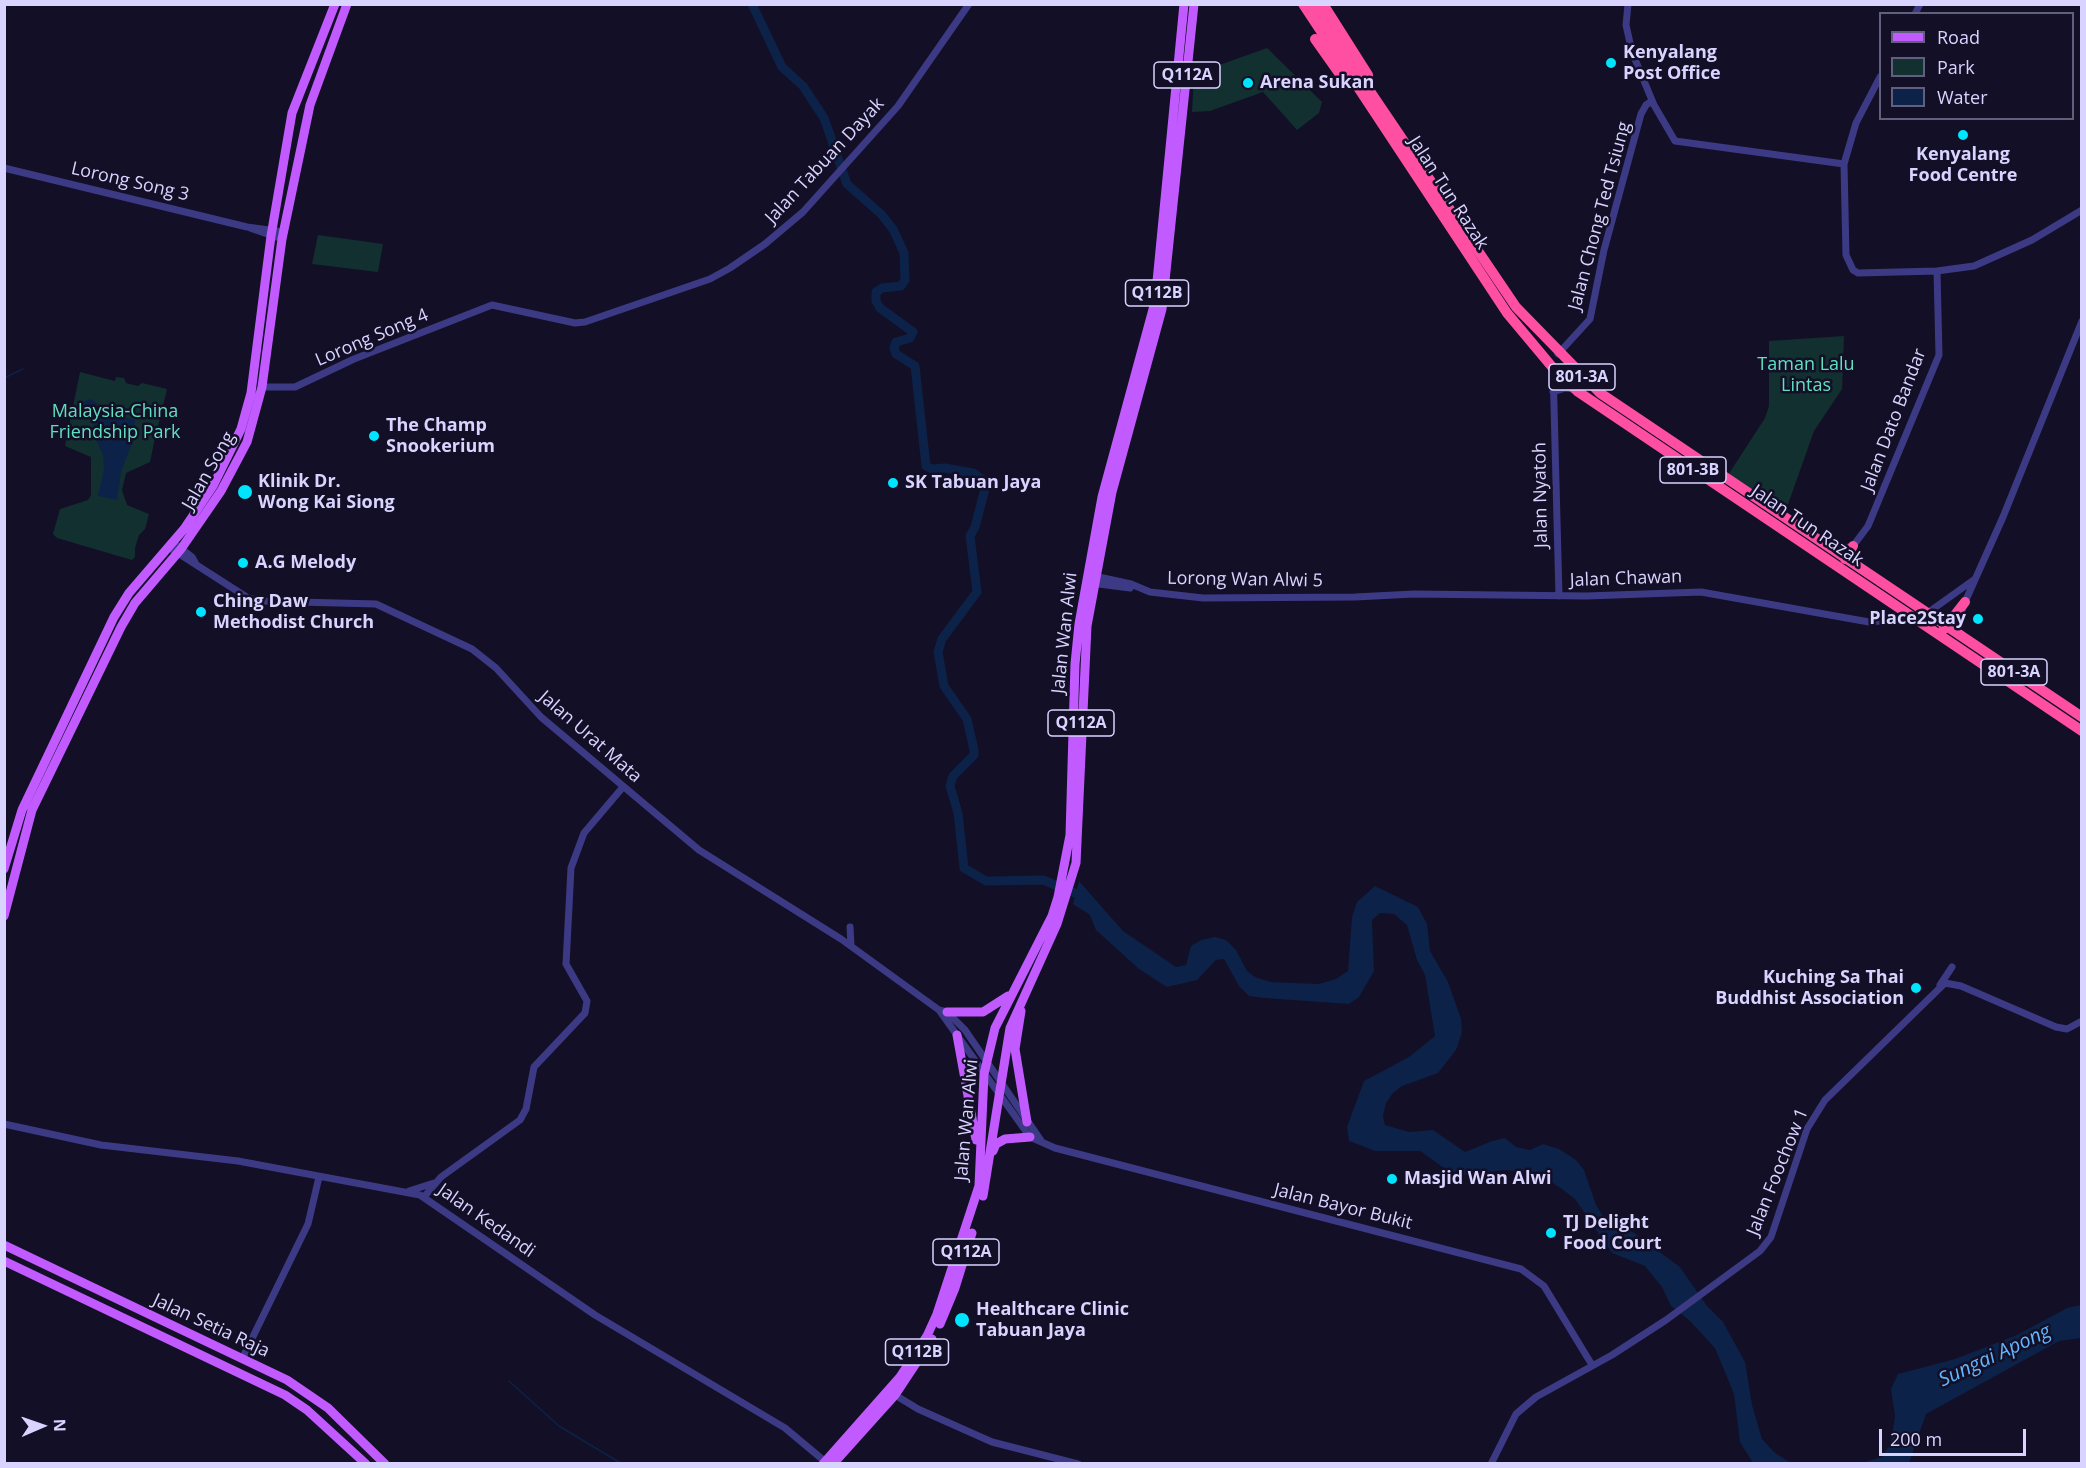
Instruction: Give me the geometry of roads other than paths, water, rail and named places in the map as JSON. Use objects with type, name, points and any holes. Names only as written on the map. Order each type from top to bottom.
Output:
[{"type":"highway","points":[[1295,4],[1332,64],[1380,129],[1400,142]]},
{"type":"highway","points":[[1303,4],[1388,124]]},
{"type":"highway","points":[[1311,4],[1388,124]]},
{"type":"highway","points":[[1323,4],[1395,116],[1400,142]]},
{"type":"highway","name":"Jalan Tun Razak","points":[[1388,124],[1515,308],[1558,354],[1600,393],[1639,422],[1865,572],[1921,616],[1934,630],[2082,731]]},
{"type":"highway","name":"Jalan Tun Razak","points":[[1400,142],[1507,313],[1553,368],[1577,390],[1892,602],[1947,627],[2082,717]]},
{"type":"highway","points":[[1856,543],[1845,559],[1845,565],[1904,609]]},
{"type":"highway","points":[[1934,630],[1947,627],[1966,600]]},
{"type":"main road","name":"Jalan Song","points":[[4,869],[22,810],[114,617],[129,592],[176,548],[213,486],[241,429],[251,393],[271,233],[292,113],[335,4]]},
{"type":"main road","name":"Jalan Song","points":[[4,916],[32,810],[121,627],[135,603],[240,457],[252,425],[262,387],[283,235],[310,105],[347,4]]},
{"type":"main road","name":"Jalan Wan Alwi","points":[[827,1463],[895,1395],[923,1355],[950,1302],[980,1208],[999,1082],[1010,1028],[1062,901],[1071,862],[1075,664],[1113,453],[1155,302],[1184,4]]},
{"type":"main road","name":"Jalan Wan Alwi","points":[[1091,579],[1112,492],[1162,309],[1194,4]]},
{"type":"main road","points":[[323,38],[332,28],[340,24]]},
{"type":"main road","points":[[4,898],[16,871]]},
{"type":"main road","name":"Jalan Wan Alwi","points":[[827,1463],[894,1385],[927,1336],[946,1293],[979,1186],[984,1074],[995,1028],[1052,916],[1062,901]]},
{"type":"main road","points":[[943,1011],[983,1012],[1002,1002],[1015,989]]},
{"type":"main road","points":[[1024,997],[1016,1049],[1027,1122]]},
{"type":"main road","points":[[957,1035],[979,1150]]},
{"type":"main road","points":[[987,1171],[995,1147],[1000,1141],[1012,1137],[1030,1137]]},
{"type":"main road","name":"Jalan Setia Raja","points":[[4,1245],[262,1368],[314,1396],[385,1464]]},
{"type":"main road","name":"Jalan Setia Raja","points":[[4,1262],[285,1395],[307,1410],[366,1464]]},
{"type":"main road","points":[[154,1318],[159,1325],[186,1338],[188,1351]]},
{"type":"main road","points":[[242,1359],[244,1371],[298,1397],[306,1403],[307,1410]]},
{"type":"main road","points":[[262,1368],[267,1376],[304,1395],[328,1415],[329,1429]]},
{"type":"street","name":"Jalan Tabuan Dayak","points":[[492,305],[575,323],[585,322],[710,279],[747,258],[793,222],[898,106],[969,4]]},
{"type":"street","points":[[1628,4],[1627,34],[1653,103],[1671,137],[1680,143],[1844,164]]},
{"type":"street","points":[[1879,80],[1856,123],[1844,164],[1846,255],[1849,266],[1858,273],[1937,271],[1974,266],[2041,236],[2082,210]]},
{"type":"street","points":[[1643,110],[1646,84]]},
{"type":"street","name":"Jalan Chong Ted Tsiung","points":[[1558,354],[1590,319],[1604,250],[1643,110],[1653,103]]},
{"type":"street","name":"Lorong Song 3","points":[[4,168],[283,235]]},
{"type":"street","name":"Jalan Dato Bandar","points":[[1856,543],[1868,526],[1938,355],[1937,271]]},
{"type":"street","name":"Lorong Song 4","points":[[262,387],[295,387],[354,359],[492,305]]},
{"type":"street","points":[[1960,636],[1957,626],[1966,600],[2082,321]]},
{"type":"street","name":"Jalan Nyatoh","points":[[1553,368],[1558,596]]},
{"type":"street","points":[[1553,392],[1565,388],[1577,390]]},
{"type":"street","points":[[1815,539],[1842,549],[1856,543],[1856,556],[1865,572]]},
{"type":"street","name":"Jalan Urat Mata","points":[[176,548],[234,591],[253,600],[373,603],[453,638],[489,662],[541,717],[699,850],[851,946],[943,1011]]},
{"type":"street","points":[[1921,616],[1977,577]]},
{"type":"street","name":"Lorong Wan Alwi 5","points":[[1091,579],[1136,587],[1150,592],[1203,598],[1355,597]]},
{"type":"street","points":[[1960,591],[1965,592],[1966,600]]},
{"type":"street","name":"Jalan Chawan","points":[[1355,597],[1414,594],[1558,596],[1717,593],[1869,622],[1921,616]]},
{"type":"street","points":[[1892,602],[1895,620]]},
{"type":"street","points":[[407,1192],[436,1181],[520,1120],[526,1109],[534,1067],[583,1017],[587,1010],[587,1002],[566,964],[571,867],[584,833],[623,787]]},
{"type":"street","points":[[850,927],[851,946]]},
{"type":"street","points":[[1938,990],[1952,967]]},
{"type":"street","name":"Jalan Foochow 1","points":[[1610,1356],[1666,1320],[1767,1244],[1807,1129],[1831,1091],[1949,982],[2056,1027],[2073,1027],[2082,1021]]},
{"type":"street","points":[[943,1011],[998,1095],[1030,1137]]},
{"type":"street","points":[[943,1011],[965,1030],[1042,1142]]},
{"type":"street","name":"Jalan Kedandi","points":[[4,1124],[101,1145],[238,1161],[424,1197],[595,1315],[785,1428],[827,1463]]},
{"type":"street","name":"Jalan Bayor Bukit","points":[[1030,1137],[1055,1148],[1521,1269],[1544,1286],[1592,1365]]},
{"type":"street","points":[[242,1359],[308,1224],[319,1177]]},
{"type":"street","points":[[424,1197],[436,1181]]},
{"type":"street","points":[[436,1181],[434,1187],[437,1205]]},
{"type":"street","points":[[1582,1349],[1595,1358],[1610,1356]]},
{"type":"street","points":[[1575,1375],[1583,1363],[1582,1349]]},
{"type":"street","points":[[1491,1464],[1516,1414],[1536,1397],[1610,1356]]},
{"type":"street","points":[[1575,1375],[1580,1377],[1605,1364],[1610,1356]]},
{"type":"street","points":[[895,1395],[918,1409],[992,1442],[1078,1464]]},
{"type":"water","points":[[91,399],[110,414],[135,420],[135,436],[121,472],[117,500],[98,496],[104,470],[103,455],[93,433],[94,419],[81,420],[79,415],[82,402]]},
{"type":"water","points":[[1079,881],[1123,931],[1176,967],[1186,965],[1191,946],[1201,940],[1215,937],[1226,940],[1236,950],[1247,971],[1255,977],[1270,982],[1319,984],[1336,979],[1348,971],[1352,917],[1357,902],[1375,886],[1418,907],[1427,924],[1430,951],[1448,982],[1461,1019],[1462,1032],[1456,1050],[1438,1073],[1402,1086],[1393,1093],[1386,1103],[1383,1116],[1385,1125],[1409,1132],[1433,1130],[1465,1152],[1505,1138],[1516,1147],[1530,1150],[1543,1144],[1559,1149],[1576,1160],[1584,1170],[1596,1205],[1603,1216],[1634,1233],[1680,1267],[1707,1306],[1723,1322],[1745,1362],[1752,1405],[1762,1439],[1775,1453],[1791,1463],[1753,1463],[1740,1442],[1734,1394],[1715,1348],[1689,1320],[1671,1306],[1662,1287],[1645,1266],[1612,1253],[1575,1199],[1562,1189],[1545,1178],[1526,1172],[1505,1170],[1462,1175],[1444,1168],[1420,1151],[1375,1151],[1349,1141],[1347,1127],[1364,1081],[1409,1057],[1435,1036],[1425,975],[1417,960],[1407,925],[1394,914],[1380,913],[1372,920],[1374,971],[1359,997],[1349,1004],[1264,998],[1249,996],[1239,986],[1224,959],[1216,960],[1197,980],[1167,987],[1139,969],[1096,930],[1090,915],[1073,904]]},
{"type":"water","points":[[2081,1305],[2081,1338],[2059,1341],[1926,1414],[1909,1463],[1862,1463],[1882,1457],[1891,1442],[1895,1416],[1891,1389],[1898,1374],[1955,1359],[2017,1335],[2067,1308]]},
{"type":"waterway","name":"Sungai Apong","points":[[752,4],[782,67],[803,86],[824,118],[847,184],[881,214],[893,229],[904,253],[905,280],[901,286],[882,288],[876,292],[876,301],[880,308],[913,332],[910,338],[896,342],[894,348],[896,354],[915,366],[926,466],[932,469],[945,468],[973,473],[982,479],[985,489],[975,527],[970,536],[977,592],[942,639],[938,652],[944,686],[967,719],[974,750],[974,755],[953,776],[950,786],[958,813],[964,868],[986,881],[1043,880],[1085,897]]},
{"type":"waterway","points":[[4,378],[23,369]]},
{"type":"waterway","points":[[509,1381],[559,1426],[622,1464]]},
{"type":"place","name":"Kenyalang Post Office","points":[[1611,63]]},
{"type":"place","name":"Arena Sukan","points":[[1248,83]]},
{"type":"place","name":"Kenyalang Food Centre","points":[[1963,135]]},
{"type":"place","name":"The Champ Snookerium","points":[[374,436]]},
{"type":"place","name":"SK Tabuan Jaya","points":[[893,483]]},
{"type":"place","name":"Klinik Dr. Wong Kai Siong","points":[[245,492]]},
{"type":"place","name":"A.G Melody","points":[[243,563]]},
{"type":"place","name":"Ching Daw Methodist Church","points":[[201,612]]},
{"type":"place","name":"Place2Stay","points":[[1978,619]]},
{"type":"place","name":"Kuching Sa Thai Buddhist Association","points":[[1916,988]]},
{"type":"place","name":"Masjid Wan Alwi","points":[[1392,1179]]},
{"type":"place","name":"TJ Delight Food Court","points":[[1551,1233]]},
{"type":"place","name":"Healthcare Clinic Tabuan Jaya","points":[[962,1320]]},
{"type":"park label","name":"Taman Lalu Lintas","points":[[1806,376]]},
{"type":"park label","name":"Malaysia-China Friendship Park","points":[[115,422]]}]
